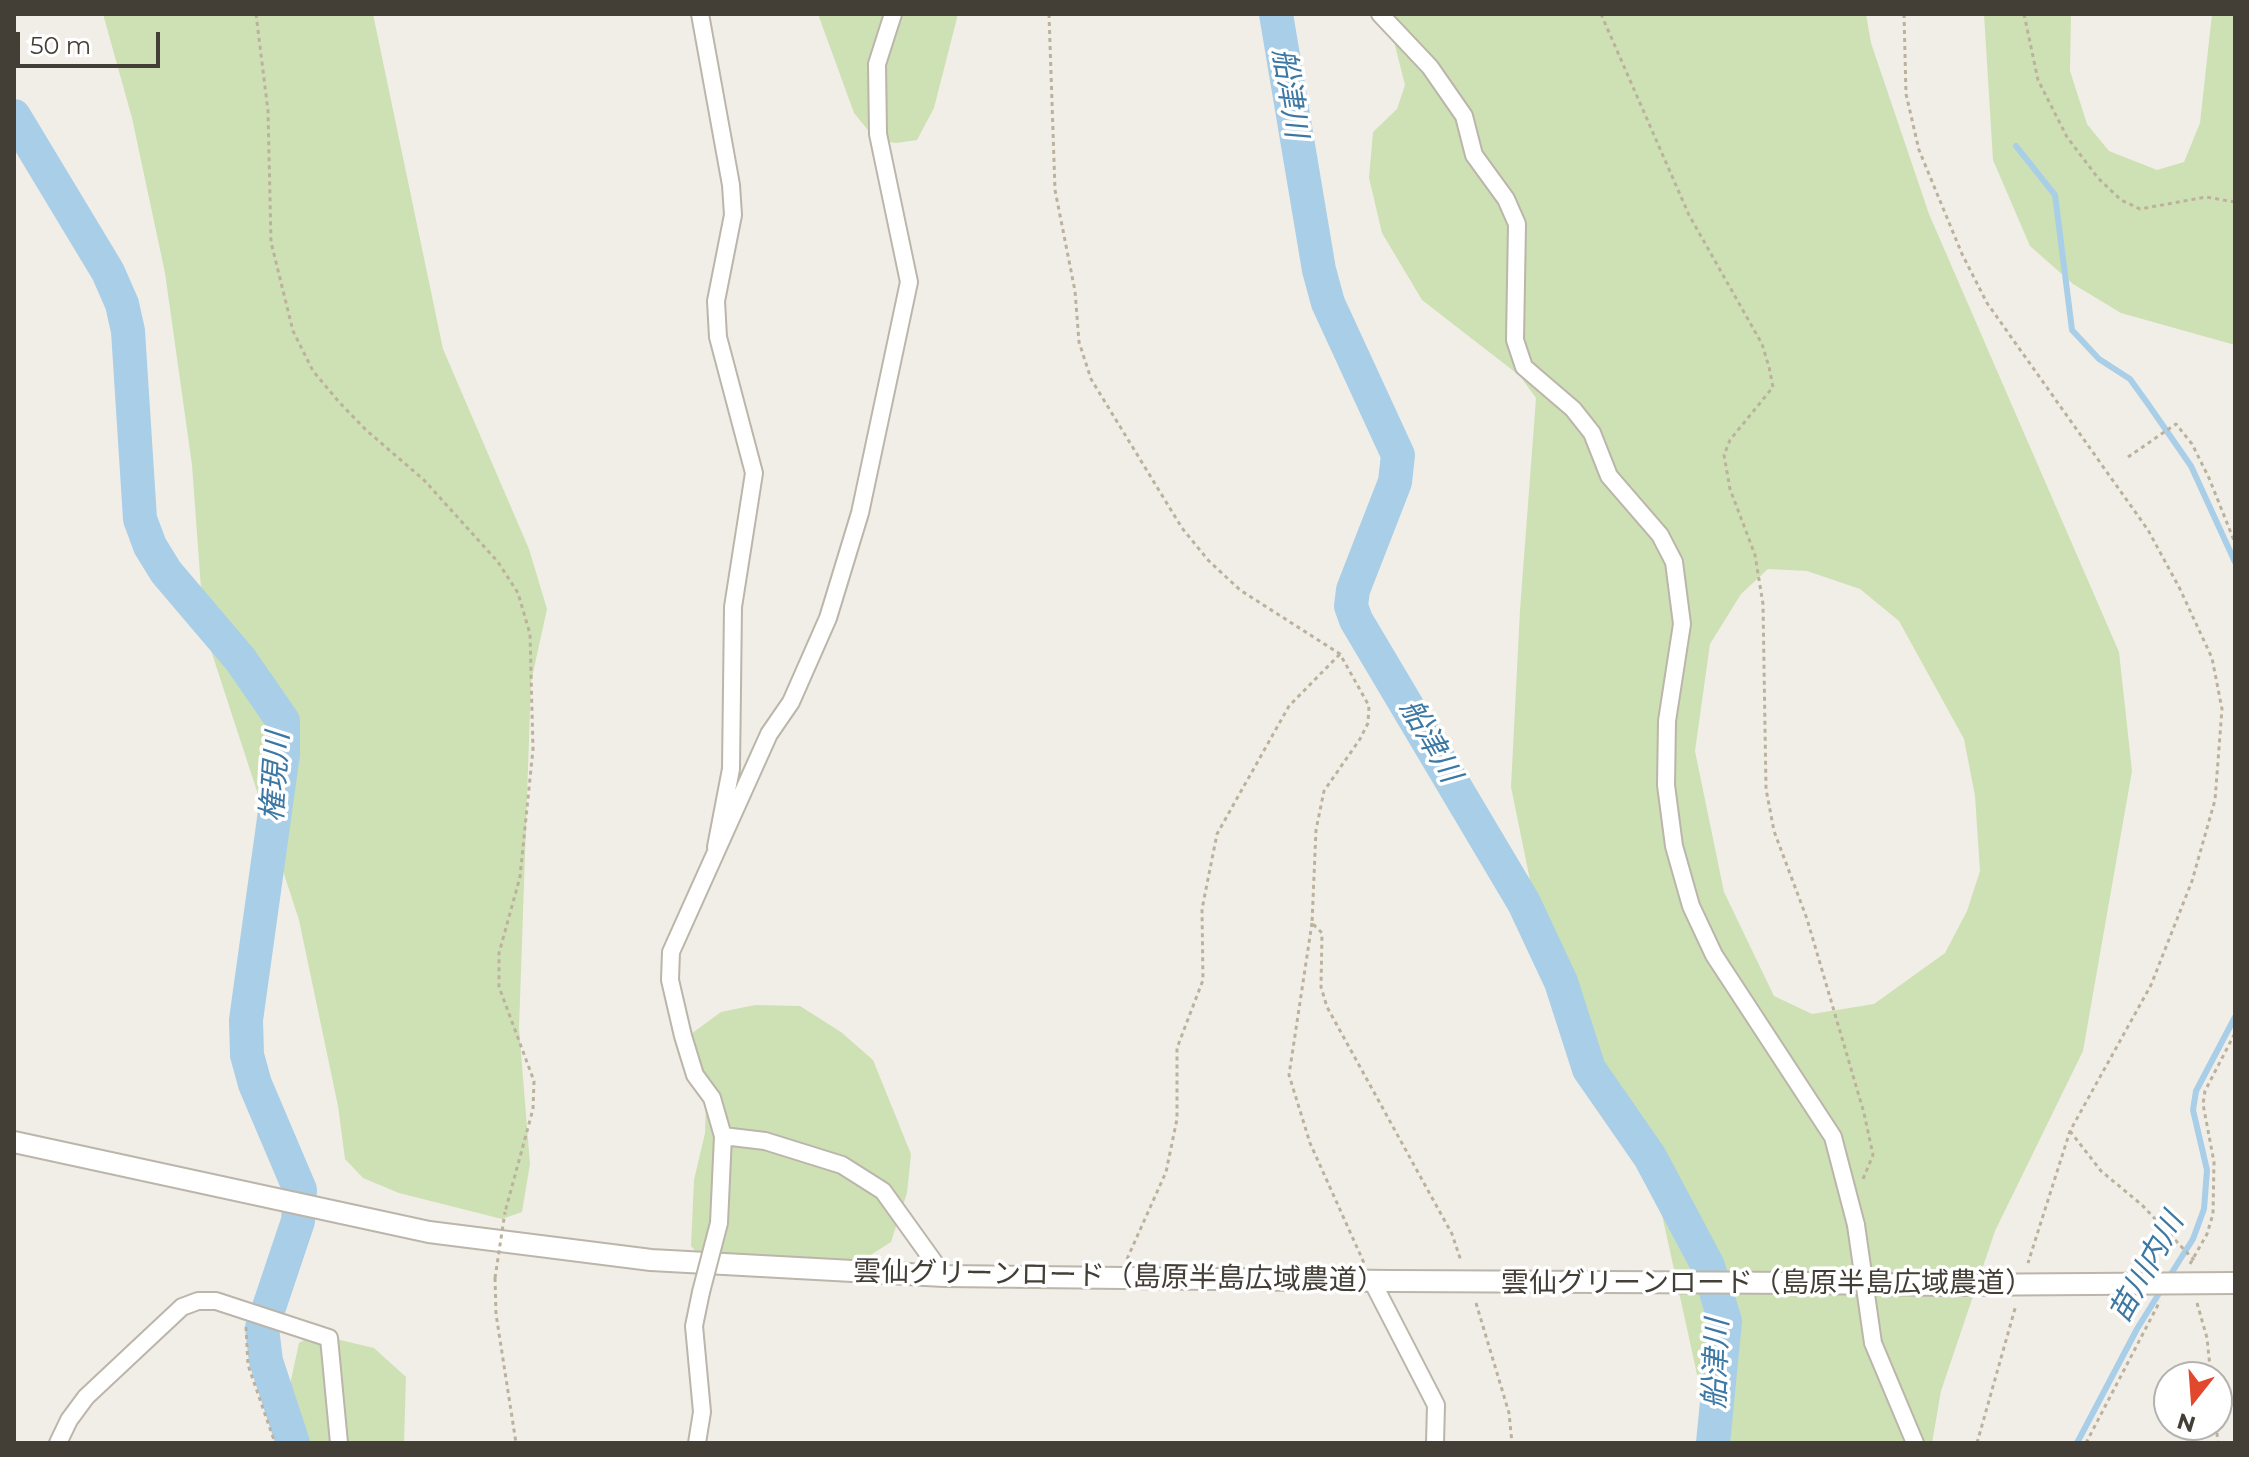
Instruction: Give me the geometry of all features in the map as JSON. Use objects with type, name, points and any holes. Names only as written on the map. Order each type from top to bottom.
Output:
[{"type":"street","points":[[700,14],[731,185],[733,215],[716,301],[718,337],[754,473],[733,607],[731,769],[715,839],[719,851]]},
{"type":"street","points":[[697,1443],[702,1412],[694,1326],[719,1223],[723,1136],[712,1098],[695,1075],[670,980],[671,952],[769,734],[791,702],[828,618],[860,513],[909,282],[878,134],[877,64],[893,14]]},
{"type":"street","points":[[1380,14],[1430,67],[1464,116],[1474,155],[1506,199],[1517,224],[1515,340],[1524,367],[1573,409],[1592,433],[1609,476],[1660,535],[1674,562],[1682,624],[1667,721],[1666,785],[1674,846],[1691,906],[1714,955],[1833,1137],[1856,1225],[1873,1343],[1915,1443]]},
{"type":"street","points":[[723,1136],[765,1141],[842,1165],[883,1191],[944,1276]]},
{"type":"street","name":"雲仙グリーンロード（島原半島広域農道）","points":[[14,1142],[429,1232],[651,1260],[944,1276],[1944,1285],[2235,1283]]},
{"type":"street","points":[[1382,1281],[1436,1405],[1435,1443]]},
{"type":"street","points":[[58,1443],[69,1420],[86,1397],[182,1307],[198,1301],[216,1301],[329,1338],[339,1443]]},
{"type":"path","points":[[256,14],[268,111],[271,242],[293,331],[313,371],[366,430],[424,480],[498,562],[518,593],[530,634],[533,749],[520,877],[499,953],[499,987],[534,1081],[533,1109],[505,1212],[495,1278],[496,1314],[516,1443]]},
{"type":"path","points":[[1049,14],[1055,190],[1075,291],[1079,342],[1091,379],[1182,528],[1208,560],[1240,590],[1340,654],[1369,706],[1368,723],[1324,791],[1316,830],[1312,923],[1291,1058],[1292,1090],[1310,1143],[1382,1281]]},
{"type":"path","points":[[1601,14],[1689,215],[1762,344],[1769,367],[1773,387],[1730,440],[1724,455],[1730,489],[1755,555],[1763,604],[1766,789],[1774,831],[1807,919],[1873,1155]]},
{"type":"path","points":[[1904,14],[1906,94],[1919,150],[1962,254],[1987,303],[2148,530],[2212,658],[2222,709],[2215,800],[2192,881],[2151,985],[2070,1131],[2101,1171],[2142,1205],[2188,1252],[2196,1266]]},
{"type":"path","points":[[2024,14],[2038,80],[2067,137],[2098,178],[2121,200],[2140,209],[2206,197],[2235,202]]},
{"type":"path","points":[[2128,457],[2176,424],[2192,444],[2235,543]]},
{"type":"path","points":[[1119,1276],[1166,1172],[1177,1119],[1177,1048],[1203,980],[1202,909],[1217,834],[1289,706],[1340,654]]},
{"type":"path","points":[[1312,923],[1322,933],[1321,987],[1327,1007],[1452,1234],[1462,1263]]},
{"type":"path","points":[[2186,1269],[2194,1259],[2213,1214],[2214,1162],[2203,1104],[2205,1091],[2235,1033]]},
{"type":"path","points":[[1472,1292],[1509,1413],[1512,1443]]},
{"type":"path","points":[[2197,1295],[2197,1309],[2207,1338],[2209,1361]]},
{"type":"path","points":[[2086,1443],[2161,1299]]},
{"type":"path","points":[[253,1312],[246,1326],[248,1365],[275,1443]]},
{"type":"green space","points":[[103,14],[373,14],[443,349],[529,549],[547,609],[531,682],[519,1028],[530,1164],[522,1212],[502,1219],[399,1193],[363,1178],[345,1159],[338,1106],[299,920],[204,629],[192,465],[165,273],[132,118]]},
{"type":"green space","points":[[818,14],[958,14],[934,108],[917,140],[896,143],[876,140],[854,113]]},
{"type":"green space","points":[[1387,14],[1866,14],[1871,43],[1929,214],[2119,652],[2132,771],[2083,1051],[1995,1231],[1941,1391],[1932,1443],[1712,1443],[1659,1201],[1531,885],[1511,787],[1536,398],[1520,376],[1422,300],[1382,233],[1369,178],[1373,132],[1397,109],[1405,85]],"holes":[[[1768,569],[1807,571],[1860,589],[1899,621],[1964,739],[1975,796],[1980,871],[1967,911],[1945,953],[1874,1004],[1812,1014],[1774,996],[1724,892],[1695,751],[1710,644],[1741,594]]]},
{"type":"green space","points":[[1984,14],[2071,14],[2070,71],[2087,124],[2109,151],[2157,170],[2184,162],[2200,123],[2212,14],[2235,14],[2235,345],[2121,313],[2073,284],[2030,246],[1993,160]]},
{"type":"green space","points":[[755,1005],[800,1006],[841,1032],[873,1060],[911,1154],[907,1193],[891,1242],[858,1263],[708,1265],[691,1246],[694,1180],[705,1133],[706,1102],[683,1059],[691,1034],[721,1012]]},
{"type":"green space","points":[[315,1334],[374,1348],[406,1377],[404,1443],[293,1443],[289,1389],[299,1343]]},
{"type":"waterway","name":"船津川","points":[[1276,14],[1319,270],[1328,303],[1398,455],[1395,482],[1353,590],[1351,606],[1356,620],[1524,903],[1561,982],[1589,1069],[1650,1157],[1708,1266],[1725,1321],[1713,1443]]},
{"type":"waterway","name":"権現川","points":[[14,116],[108,272],[122,304],[128,331],[140,519],[150,546],[166,572],[240,659],[283,721],[283,754],[246,1020],[247,1055],[255,1084],[300,1190],[298,1221],[262,1328],[266,1361],[293,1443]]},
{"type":"waterway","name":"苗川内川","points":[[2016,146],[2055,195],[2072,330],[2099,359],[2130,379],[2148,404],[2191,466],[2235,562]]},
{"type":"waterway","name":"苗川内川","points":[[2169,1277],[2193,1239],[2204,1209],[2207,1170],[2193,1110],[2196,1091],[2235,1017]]},
{"type":"waterway","name":"苗川内川","points":[[2077,1443],[2137,1329],[2163,1287]]}]
